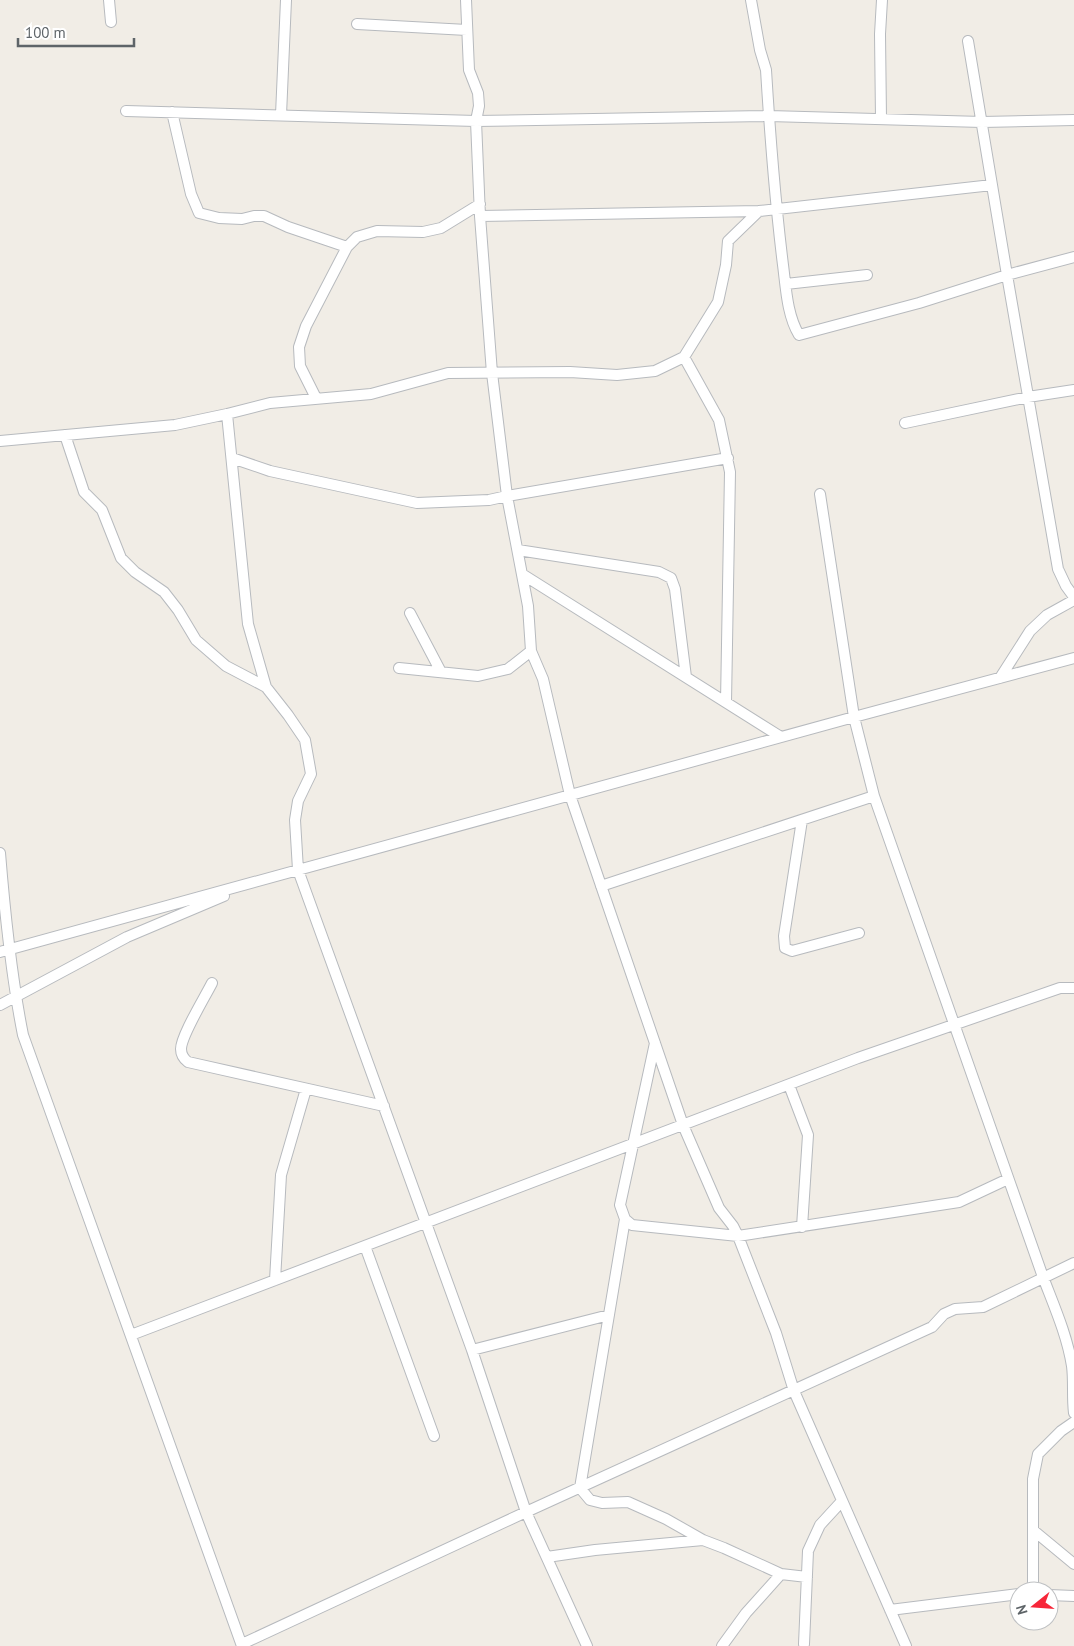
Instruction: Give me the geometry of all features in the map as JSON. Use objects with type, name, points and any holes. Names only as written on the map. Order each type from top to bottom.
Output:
[{"type":"street","points":[[109,0],[111,22]]},
{"type":"street","points":[[281,115],[286,0]]},
{"type":"street","points":[[466,0],[469,70],[478,93],[479,106],[476,121],[480,216],[492,373],[507,496],[528,606],[531,651],[543,679],[570,795],[683,1125],[719,1208],[738,1236],[776,1333],[794,1391],[906,1646]]},
{"type":"street","points":[[751,0],[760,50],[766,70],[776,208],[786,284],[793,325],[799,335],[919,303],[1007,275],[1074,258]]},
{"type":"street","points":[[881,119],[880,34],[882,0]]},
{"type":"street","points":[[357,24],[467,30]]},
{"type":"street","points":[[968,41],[1058,569],[1074,599],[1047,615],[1030,631],[1000,678]]},
{"type":"street","points":[[126,111],[476,121],[769,116],[982,122],[1074,120]]},
{"type":"street","points":[[172,112],[192,194],[199,213],[219,218],[242,219],[264,216],[288,227],[346,246]]},
{"type":"street","points":[[480,216],[759,210],[992,185]]},
{"type":"street","points":[[316,398],[300,366],[299,347],[306,326],[346,246],[357,237],[377,231],[423,232],[441,228],[480,204]]},
{"type":"street","points":[[0,441],[175,425],[270,403],[371,394],[448,373],[570,372],[618,375],[655,371],[684,357],[718,302],[726,265],[728,241],[759,210]]},
{"type":"street","points":[[786,284],[867,274]]},
{"type":"street","points":[[684,357],[719,420],[730,472],[726,702]]},
{"type":"street","points":[[905,423],[1028,397],[1074,390]]},
{"type":"street","points":[[227,414],[248,624],[266,686],[305,740],[311,774],[298,801],[295,820],[298,870],[472,1350],[526,1512],[587,1646]]},
{"type":"street","points":[[65,435],[84,492],[102,510],[121,558],[135,572],[164,592],[178,610],[196,640],[226,666],[266,686]]},
{"type":"street","points":[[232,458],[270,471],[417,504],[489,500],[728,458]]},
{"type":"street","points":[[820,494],[854,717],[874,796],[1043,1277],[1072,1349],[1074,1386],[1072,1398],[1074,1413]]},
{"type":"street","points":[[518,550],[660,572],[671,578],[675,589],[686,677]]},
{"type":"street","points":[[522,574],[781,737]]},
{"type":"street","points":[[410,613],[441,672]]},
{"type":"street","points":[[399,668],[478,676],[508,669],[531,651]]},
{"type":"street","points":[[4,951],[1074,658]]},
{"type":"street","points":[[601,886],[874,796]]},
{"type":"street","points":[[802,820],[784,936],[785,948],[792,951],[859,933]]},
{"type":"street","points":[[0,853],[4,951],[24,1035],[242,1645],[526,1512],[932,1327],[944,1314],[954,1310],[983,1307],[1074,1263]]},
{"type":"street","points":[[0,1005],[127,936],[264,879]]},
{"type":"street","points":[[212,983],[183,1040],[181,1050],[183,1058],[188,1062],[384,1106]]},
{"type":"street","points":[[131,1335],[789,1084],[1060,988],[1074,988]]},
{"type":"street","points":[[655,1042],[620,1205],[625,1219],[580,1488],[590,1500],[602,1503],[628,1502],[666,1519],[703,1540],[781,1574],[807,1577]]},
{"type":"street","points":[[789,1084],[808,1135],[802,1226]]},
{"type":"street","points":[[275,1280],[281,1175],[306,1089]]},
{"type":"street","points":[[625,1219],[632,1225],[738,1236],[959,1202],[1008,1179]]},
{"type":"street","points":[[365,1246],[434,1436]]},
{"type":"street","points":[[472,1350],[609,1315]]},
{"type":"street","points":[[1033,1581],[1033,1479],[1038,1454],[1061,1431],[1074,1422]]},
{"type":"street","points":[[804,1644],[808,1551],[820,1525],[842,1501]]},
{"type":"street","points":[[1033,1530],[1074,1564]]},
{"type":"street","points":[[547,1557],[595,1550],[703,1540]]},
{"type":"street","points":[[722,1646],[746,1613],[781,1574]]},
{"type":"street","points":[[890,1610],[1009,1595]]},
{"type":"street","points":[[1059,1595],[1074,1596]]}]
